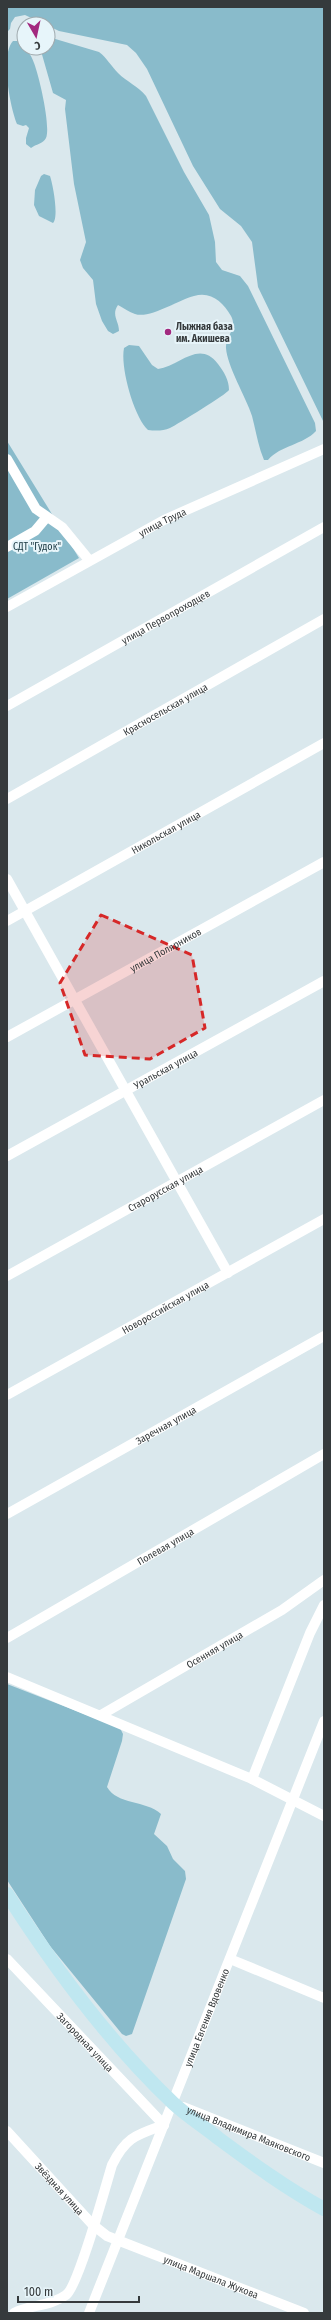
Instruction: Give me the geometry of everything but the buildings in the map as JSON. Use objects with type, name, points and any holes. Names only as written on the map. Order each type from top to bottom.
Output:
[{"type":"street","name":"улица Труда","points":[[7,607],[88,560],[164,520],[324,449]]},
{"type":"street","points":[[7,459],[36,509],[46,518],[62,527],[88,560]]},
{"type":"street","points":[[7,547],[35,531],[46,518]]},
{"type":"street","name":"улица Первопроходцев","points":[[7,706],[324,528]]},
{"type":"street","name":"Красносельская улица","points":[[7,799],[324,619]]},
{"type":"street","name":"Никольская улица","points":[[7,921],[324,743]]},
{"type":"street","name":"улица Полярников","points":[[7,1037],[324,862]]},
{"type":"street","points":[[7,879],[228,1273]]},
{"type":"street","name":"Уральская улица","points":[[7,1156],[324,981]]},
{"type":"street","name":"Старорусская улица","points":[[7,1276],[324,1100]]},
{"type":"street","name":"Новороссийская улица","points":[[7,1395],[324,1219]]},
{"type":"street","name":"Заречная улица","points":[[7,1514],[324,1336]]},
{"type":"street","name":"Полевая улица","points":[[7,1638],[324,1454]]},
{"type":"street","name":"Осенняя улица","points":[[101,1715],[282,1610],[324,1580]]},
{"type":"street","points":[[252,1779],[308,1639],[324,1604]]},
{"type":"street","points":[[7,1676],[252,1779],[324,1816]]},
{"type":"street","name":"улица Евгения Вдовенко","points":[[89,2313],[164,2125],[174,2104],[324,1721]]},
{"type":"street","points":[[7,1894],[45,1953],[66,1981],[149,2079],[174,2104],[261,2170],[324,2209]]},
{"type":"street","name":"Загородная улица","points":[[7,1959],[164,2125]]},
{"type":"street","points":[[230,1959],[324,1998]]},
{"type":"street","name":"улица Владимира Маяковского","points":[[174,2104],[324,2163]]},
{"type":"street","points":[[14,2313],[68,2295],[93,2225],[112,2165],[120,2150],[126,2142],[141,2133],[164,2125]]},
{"type":"street","name":"Звёздная улица","points":[[7,2131],[93,2225],[117,2242]]},
{"type":"street","name":"улица Маршала Жукова","points":[[117,2242],[304,2313]]},
{"type":"highlighted area","points":[[101,915],[192,955],[205,1028],[150,1059],[85,1055],[60,983]]},
{"type":"green space","points":[[7,7],[324,7],[324,423],[258,287],[252,242],[241,226],[220,209],[193,166],[147,69],[136,53],[127,45],[59,31],[56,30],[56,16],[16,16],[7,32]]},
{"type":"green space","points":[[56,39],[99,52],[118,73],[140,89],[146,96],[184,172],[209,215],[215,242],[216,262],[222,270],[240,276],[248,286],[315,423],[316,431],[311,436],[279,451],[268,460],[264,460],[252,416],[227,355],[226,344],[232,329],[233,321],[224,306],[211,296],[194,296],[156,312],[141,315],[135,314],[118,305],[115,315],[119,331],[113,334],[108,331],[102,321],[96,304],[93,280],[83,268],[80,260],[86,242],[74,184],[65,109],[66,100],[53,93],[42,56],[56,56]]},
{"type":"green space","points":[[13,41],[16,41],[16,56],[31,56],[39,79],[44,101],[47,123],[46,138],[43,142],[31,148],[26,144],[29,128],[26,125],[23,126],[17,124],[9,94],[7,57],[9,48]]},
{"type":"green space","points":[[44,174],[50,176],[53,186],[55,220],[53,223],[39,216],[34,205],[35,190],[41,176]]},
{"type":"green space","points":[[129,345],[139,346],[152,365],[158,369],[196,354],[204,354],[211,357],[224,373],[229,390],[212,403],[170,428],[165,430],[148,430],[143,424],[133,403],[126,379],[123,356],[124,348]]},
{"type":"green space","name":"СДТ \"Гудок\"","points":[[7,441],[79,558],[7,599]]},
{"type":"green space","points":[[7,1684],[120,1728],[123,1734],[122,1741],[107,1787],[118,1797],[148,1806],[161,1814],[154,1834],[167,1846],[173,1859],[185,1871],[186,1879],[132,2034],[126,2036],[122,2034],[50,1946],[7,1880]]},
{"type":"place","name":"Лыжная база им. Акишева","points":[[168,332]]}]
